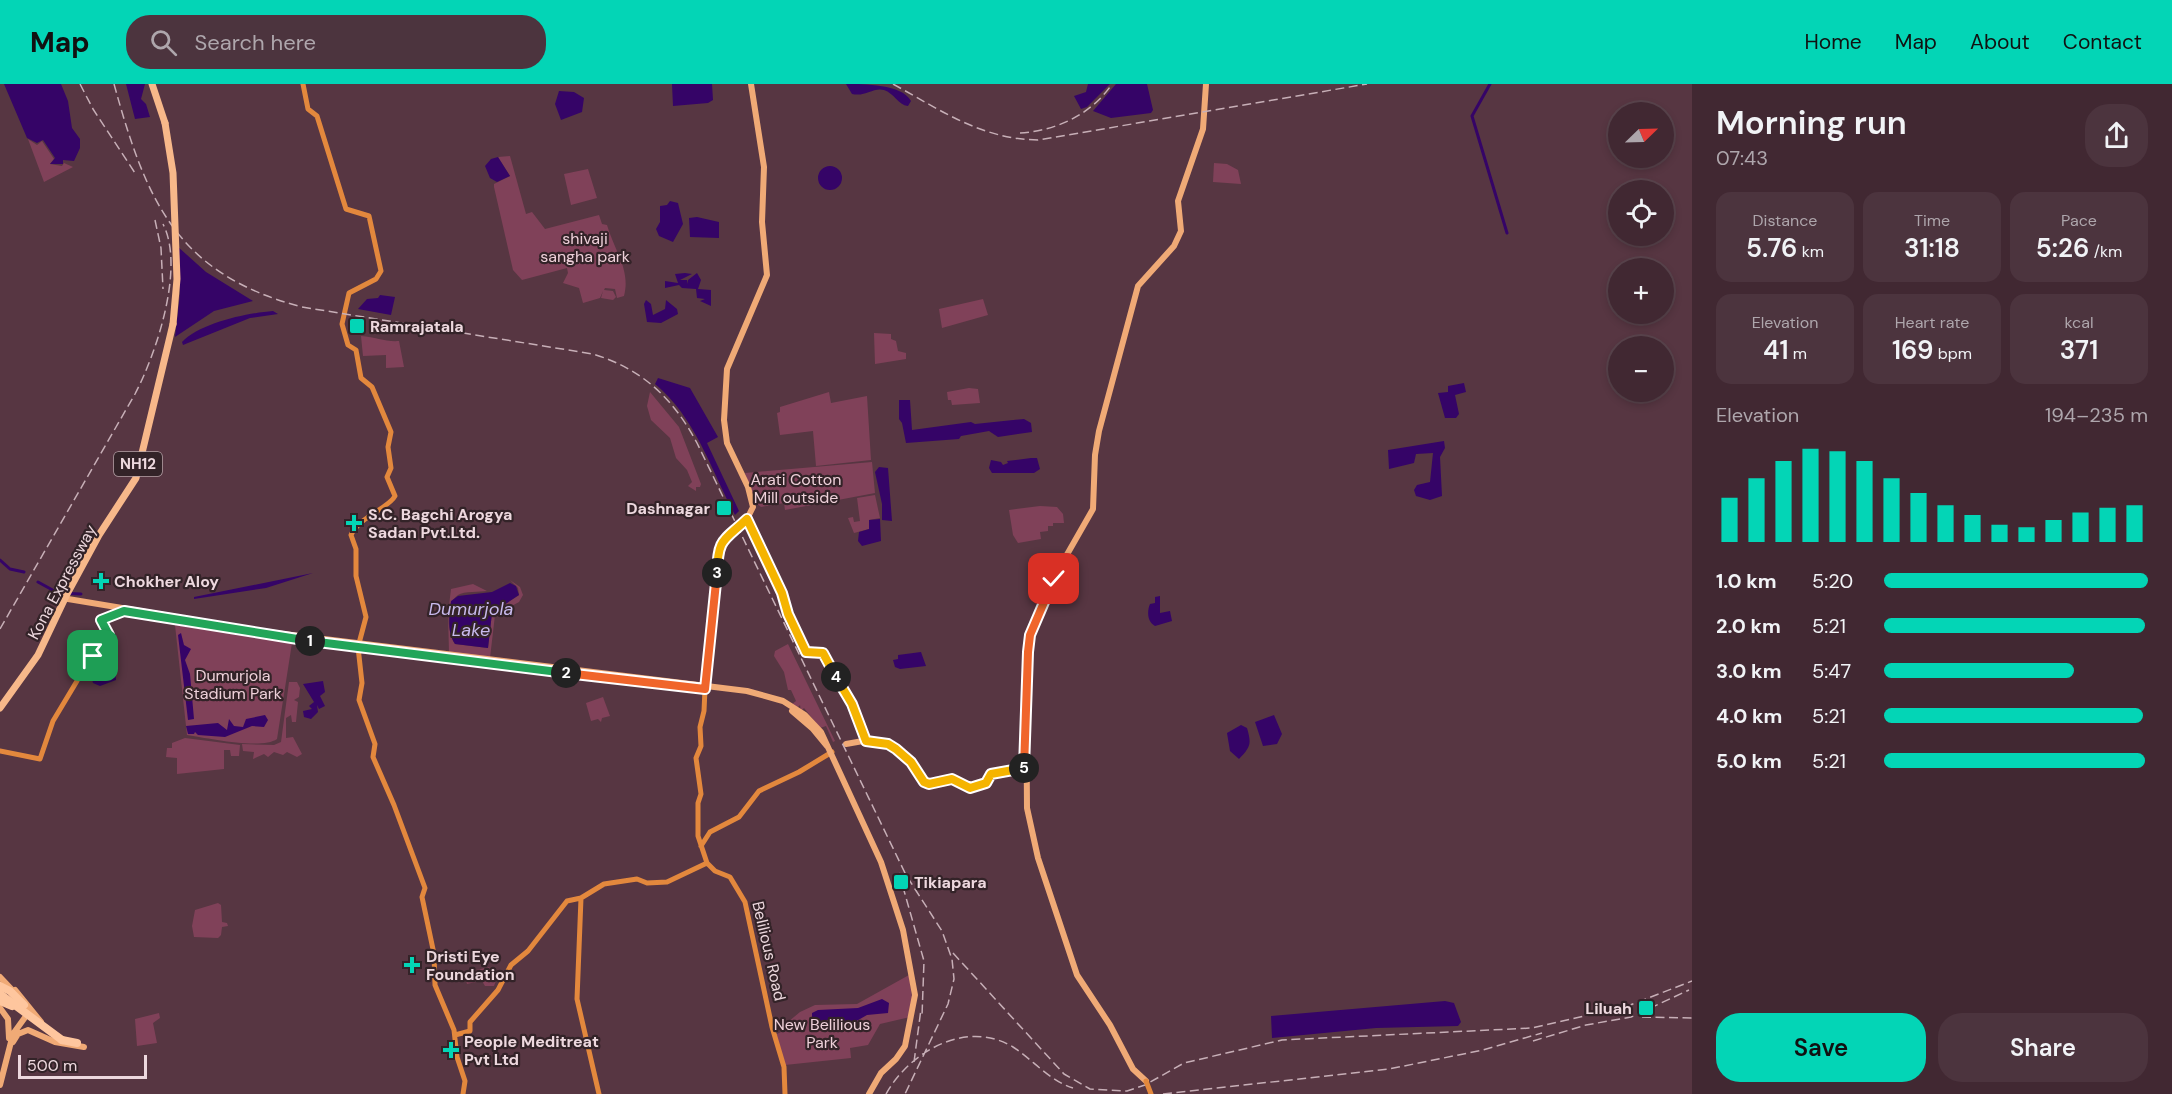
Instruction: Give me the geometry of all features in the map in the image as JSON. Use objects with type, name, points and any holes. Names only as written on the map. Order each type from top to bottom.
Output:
[{"type":"highway","name":"Kona Expressway","points":[[0,706],[38,655],[65,595],[134,477],[173,324],[177,285],[173,173],[164,117],[151,84]]},
{"type":"highway","points":[[0,986],[11,990],[25,1007]]},
{"type":"highway","points":[[0,998],[62,1041]]},
{"type":"highway","points":[[0,998],[51,1038],[81,1045]]},
{"type":"main road","points":[[303,84],[308,109],[317,116],[346,209],[369,216],[381,271],[376,279],[349,293],[342,324],[348,345],[356,350],[361,378],[372,387],[391,432],[388,447],[391,468],[387,477],[395,496],[351,533],[358,561],[356,576],[366,617],[359,645],[362,683],[359,700],[375,744],[373,757],[394,805],[425,888],[422,897],[434,954],[435,985],[455,1035],[457,1057],[465,1081],[463,1094]]},
{"type":"main road","points":[[455,1035],[470,1031],[470,1022],[498,990],[511,965],[528,951],[567,901],[581,898],[604,885],[637,879],[647,883],[667,882],[707,863],[697,829],[701,794],[696,758],[701,746],[700,727],[704,711],[718,553],[727,534],[747,519],[753,502],[727,443],[724,420],[727,369],[764,284],[767,270],[762,222],[764,166],[751,84]]},
{"type":"main road","points":[[1151,1094],[1146,1081],[1131,1067],[1110,1025],[1072,964],[1030,827],[1025,768],[1026,670],[1030,635],[1061,565],[1093,509],[1095,455],[1115,368],[1138,286],[1174,246],[1181,231],[1180,192],[1203,129],[1206,84]]},
{"type":"main road","points":[[747,519],[782,593],[788,614],[806,652],[823,653],[852,704],[866,741]]},
{"type":"main road","points":[[65,595],[124,611],[359,645]]},
{"type":"main road","points":[[65,595],[267,632],[705,688],[747,691],[783,701],[813,722],[834,750],[881,862],[903,930],[915,995],[905,1046],[896,1059],[881,1073],[869,1094]]},
{"type":"main road","points":[[0,751],[40,759],[54,721],[77,681],[79,669],[109,635],[101,620],[124,611]]},
{"type":"main road","points":[[846,744],[866,741],[888,744],[911,762],[924,782],[929,784],[952,779],[970,788],[986,783],[991,774],[1025,768]]},
{"type":"main road","points":[[702,846],[710,832],[740,817],[759,791],[799,772],[834,750]]},
{"type":"main road","name":"Belilious Road","points":[[707,863],[716,871],[730,877],[745,902],[768,1010],[784,1067],[785,1094]]},
{"type":"main road","points":[[581,898],[577,999],[599,1094]]},
{"type":"main road","points":[[0,976],[11,990]]},
{"type":"main road","points":[[0,976],[42,1023],[62,1041]]},
{"type":"main road","points":[[0,1007],[12,1017],[21,1018],[25,1007]]},
{"type":"main road","points":[[0,1007],[8,1019],[10,1035],[0,1076]]},
{"type":"main road","points":[[0,1085],[13,1034],[26,1016],[25,1007]]},
{"type":"main road","points":[[6,1060],[15,1037],[25,1031],[34,1031],[62,1041]]},
{"type":"green space","points":[[28,139],[37,145],[42,141],[54,159],[50,164],[62,166],[64,163],[73,167],[44,182]]},
{"type":"green space","name":"shivaji sangha park","points":[[510,156],[526,214],[532,212],[545,229],[599,215],[602,224],[607,225],[624,269],[626,287],[624,296],[617,298],[615,289],[605,288],[604,290],[613,291],[616,297],[613,300],[601,298],[603,291],[600,298],[583,303],[579,288],[563,283],[568,273],[567,268],[522,280],[513,270],[494,187],[494,184],[510,176],[498,157]]},
{"type":"green space","points":[[1214,163],[1227,164],[1238,170],[1241,184],[1213,182]]},
{"type":"green space","points":[[588,169],[597,198],[571,205],[564,174]]},
{"type":"green space","points":[[983,299],[988,315],[942,328],[939,309]]},
{"type":"green space","points":[[874,333],[891,334],[891,339],[896,341],[898,351],[906,353],[906,359],[875,364]]},
{"type":"green space","points":[[361,336],[399,341],[404,367],[386,368],[386,355],[363,356]]},
{"type":"green space","points":[[969,388],[978,389],[980,403],[952,405],[951,400],[948,400],[947,392]]},
{"type":"green space","points":[[650,392],[679,427],[701,484],[700,487],[696,487],[696,491],[688,486],[692,482],[687,470],[676,458],[670,438],[651,420],[647,406]]},
{"type":"green space","points":[[829,392],[831,403],[867,396],[871,460],[816,466],[813,431],[780,435],[777,413],[780,412],[780,407]]},
{"type":"green space","name":"Arati Cotton Mill outside","points":[[872,462],[875,493],[785,510],[784,503],[761,507],[756,503],[745,473]]},
{"type":"green space","points":[[875,495],[880,518],[869,520],[869,529],[854,533],[848,518],[853,517],[854,522],[860,521],[857,498]]},
{"type":"green space","points":[[1040,506],[1057,507],[1063,514],[1064,523],[1053,523],[1053,526],[1048,526],[1048,531],[1040,532],[1041,539],[1018,543],[1013,535],[1009,510]]},
{"type":"green space","points":[[510,580],[520,587],[523,595],[519,602],[495,615],[490,658],[449,653],[448,614],[451,589],[473,584],[487,591],[458,595],[451,605],[449,626],[455,644],[488,648],[492,613],[519,595],[518,588]]},
{"type":"green space","name":"Dumurjola Stadium Park","points":[[175,625],[292,643],[277,739],[270,742],[247,743],[187,735]]},
{"type":"green space","points":[[788,644],[835,741],[833,742],[826,726],[820,728],[804,708],[801,711],[800,705],[797,708],[792,704],[796,701],[791,690],[788,690],[784,672],[774,656],[775,651]]},
{"type":"green space","points":[[289,682],[297,682],[300,688],[299,697],[294,700],[298,702],[296,722],[292,722],[291,715],[286,718],[286,738],[293,737],[302,754],[297,757],[287,752],[283,755],[274,752],[268,757],[264,754],[253,759],[254,752],[243,751],[242,744],[274,745],[281,742]]},
{"type":"green space","points":[[603,697],[610,716],[602,718],[601,722],[598,719],[591,721],[586,703]]},
{"type":"green space","points":[[185,738],[240,745],[239,756],[231,756],[230,750],[224,750],[224,769],[177,774],[177,758],[166,757],[167,748],[172,748],[172,743]]},
{"type":"green space","points":[[218,903],[221,905],[222,922],[227,923],[228,926],[222,927],[218,938],[194,937],[192,926],[195,910]]},
{"type":"green space","points":[[489,967],[497,978],[494,986],[485,986],[479,976],[480,981],[467,984],[464,973]]},
{"type":"green space","name":"New Belilious Park","points":[[909,975],[913,1005],[910,1017],[880,1024],[868,1045],[850,1048],[851,1058],[785,1065],[775,1035],[781,1032],[779,1024],[788,1022],[800,1012],[815,1005],[857,1004]]},
{"type":"green space","points":[[159,1013],[160,1018],[153,1023],[157,1043],[137,1046],[135,1019]]},
{"type":"water","points":[[4,84],[61,84],[68,101],[72,128],[80,139],[80,148],[74,161],[63,160],[63,164],[50,164],[55,158],[43,140],[37,143],[27,138]]},
{"type":"water","points":[[126,84],[145,84],[141,99],[146,104],[150,117],[135,119]]},
{"type":"water","points":[[672,84],[712,84],[713,100],[708,103],[673,106]]},
{"type":"water","points":[[846,84],[891,88],[900,91],[911,101],[908,106],[905,105],[880,89],[857,95],[852,94]]},
{"type":"water","points":[[1088,84],[1110,84],[1087,107],[1081,109],[1074,96],[1086,92]]},
{"type":"water","points":[[1116,84],[1147,84],[1153,110],[1151,113],[1111,118],[1093,111]]},
{"type":"water","points":[[559,91],[574,92],[584,98],[582,112],[561,120],[555,104]]},
{"type":"water","points":[[498,157],[510,176],[497,182],[490,178],[485,166],[491,159]]},
{"type":"water","points":[[830,166],[835,167],[841,173],[841,183],[835,189],[830,190],[825,189],[819,183],[818,178],[819,173],[825,167]]},
{"type":"water","points":[[670,201],[678,203],[683,224],[673,242],[659,236],[656,229],[660,222],[660,206],[667,205]]},
{"type":"water","points":[[697,217],[719,222],[719,238],[690,237],[689,218]]},
{"type":"water","points":[[177,246],[206,272],[253,301],[214,311],[175,337],[180,294]]},
{"type":"water","points":[[697,273],[701,280],[698,289],[711,290],[711,306],[700,301],[705,299],[697,298],[696,289],[682,288],[679,285],[665,288],[665,281],[678,283],[675,274],[692,274],[680,280],[687,280],[688,284],[688,280]]},
{"type":"water","points":[[380,295],[395,297],[391,315],[358,309],[367,299],[378,298]]},
{"type":"water","points":[[646,300],[651,304],[653,315],[665,309],[666,300],[677,309],[678,314],[661,323],[647,322],[644,304]]},
{"type":"water","points":[[273,311],[278,314],[250,318],[183,345],[182,342],[190,335],[212,324],[250,314]]},
{"type":"water","points":[[658,378],[690,388],[718,437],[707,443],[739,511],[735,515],[692,429],[681,412],[655,384]]},
{"type":"water","points":[[1464,383],[1466,392],[1455,395],[1459,414],[1456,418],[1445,418],[1438,393],[1448,392],[1448,386]]},
{"type":"water","points":[[899,400],[910,400],[912,430],[971,422],[975,424],[1024,419],[1031,423],[1032,432],[998,437],[989,431],[961,436],[959,439],[906,443],[899,419]]},
{"type":"water","points":[[1444,441],[1445,448],[1440,457],[1442,496],[1430,500],[1416,496],[1414,490],[1417,485],[1430,482],[1433,453],[1416,454],[1414,463],[1389,469],[1388,450]]},
{"type":"water","points":[[1037,458],[1040,469],[1034,473],[992,473],[989,468],[991,460],[1001,462],[1003,465],[1008,463],[1007,461]]},
{"type":"water","points":[[879,467],[888,468],[892,521],[882,520],[882,504],[875,472]]},
{"type":"water","points":[[880,519],[881,541],[862,546],[858,541],[859,532],[869,529],[869,520]]},
{"type":"water","points":[[313,573],[266,588],[194,599],[194,597]]},
{"type":"water","name":"Dumurjola Lake","points":[[510,583],[516,586],[519,595],[492,613],[488,648],[455,644],[450,629],[451,601],[458,596],[492,592]]},
{"type":"water","points":[[1160,596],[1160,613],[1170,611],[1172,621],[1155,626],[1149,619],[1148,610],[1150,604],[1155,603],[1155,597]]},
{"type":"water","points":[[181,633],[184,645],[191,649],[185,660],[190,674],[194,719],[188,720],[178,635]]},
{"type":"water","points":[[921,652],[926,666],[900,669],[895,667],[893,660],[898,659],[898,655]]},
{"type":"water","points":[[109,663],[115,670],[116,680],[100,686],[93,683],[91,675],[95,668]]},
{"type":"water","points":[[323,681],[325,692],[320,696],[325,706],[319,709],[317,705],[318,712],[311,719],[304,717],[303,711],[312,709],[309,706],[314,702],[303,684]]},
{"type":"water","points":[[265,715],[268,720],[264,727],[252,726],[225,737],[198,735],[195,732],[188,734],[186,726],[218,723],[227,730],[229,719],[234,726],[243,727],[246,719]]},
{"type":"water","points":[[1274,715],[1282,734],[1277,744],[1263,746],[1255,722]]},
{"type":"water","points":[[1241,725],[1247,728],[1250,742],[1239,759],[1230,751],[1227,733]]},
{"type":"water","points":[[882,999],[889,1003],[888,1013],[867,1015],[853,1023],[834,1019],[814,1022],[812,1020],[812,1013],[818,1010],[858,1008]]},
{"type":"water","points":[[1445,1001],[1454,1003],[1461,1022],[1458,1026],[1376,1028],[1272,1038],[1271,1016]]},
{"type":"waterway","points":[[1490,84],[1472,116],[1507,233]]},
{"type":"waterway","points":[[0,560],[10,569],[24,572]]},
{"type":"waterway","points":[[38,582],[58,593],[81,594]]},
{"type":"railway","points":[[80,84],[93,109],[135,173]]},
{"type":"railway","points":[[114,84],[139,163],[154,197],[173,227],[196,253],[224,275],[259,293],[302,307],[593,354],[611,360],[641,377],[678,412],[697,443],[906,875],[942,931],[952,959],[954,979],[948,1004],[905,1094]]},
{"type":"railway","points":[[893,84],[945,113],[980,129],[998,135],[1038,140],[1367,84]]},
{"type":"railway","points":[[1020,133],[1047,129],[1072,119],[1094,104],[1112,84]]},
{"type":"railway","points":[[155,220],[161,248],[163,289]]},
{"type":"railway","points":[[0,629],[135,394],[152,356],[166,309],[170,286],[169,242],[163,224]]},
{"type":"railway","points":[[899,873],[924,961],[922,1016]]},
{"type":"railway","points":[[953,953],[1064,1074],[1090,1089],[1127,1091],[1145,1085],[1184,1063],[1282,1040],[1532,1028],[1632,1005]]},
{"type":"railway","points":[[1625,1007],[1692,981]]},
{"type":"railway","points":[[1533,1041],[1586,1025],[1631,1017],[1689,990]]},
{"type":"railway","points":[[914,1062],[921,1009]]},
{"type":"railway","points":[[1642,1017],[1692,1018]]},
{"type":"railway","points":[[1163,1094],[1389,1069],[1483,1050],[1542,1033]]},
{"type":"railway","points":[[886,1094],[896,1078],[925,1053],[959,1038],[977,1036],[995,1039],[1013,1047],[1049,1075],[1073,1088]]},
{"type":"place","name":"Ramrajatala","points":[[357,326]]},
{"type":"place","name":"Dashnagar","points":[[724,508]]},
{"type":"place","name":"S.C. Bagchi Arogya Sadan Pvt.Ltd.","points":[[354,523]]},
{"type":"place","name":"Chokher Aloy","points":[[101,581]]},
{"type":"place","name":"Tikiapara","points":[[901,882]]},
{"type":"place","name":"Dristi Eye Foundation","points":[[412,965]]},
{"type":"place","name":"Liluah","points":[[1646,1008]]},
{"type":"place","name":"People Meditreat Pvt Ltd","points":[[451,1050]]},
{"type":"route","points":[[93,656],[109,635],[101,620],[124,611],[143,616],[358,648],[705,689],[704,681],[717,586],[718,553],[727,534],[747,519],[782,593],[783,602],[806,652],[809,654],[823,653],[852,704],[866,741],[888,744],[896,749],[911,762],[924,782],[929,784],[952,779],[970,788],[986,783],[991,774],[999,771],[1025,768],[1026,670],[1030,635],[1054,579]]}]
